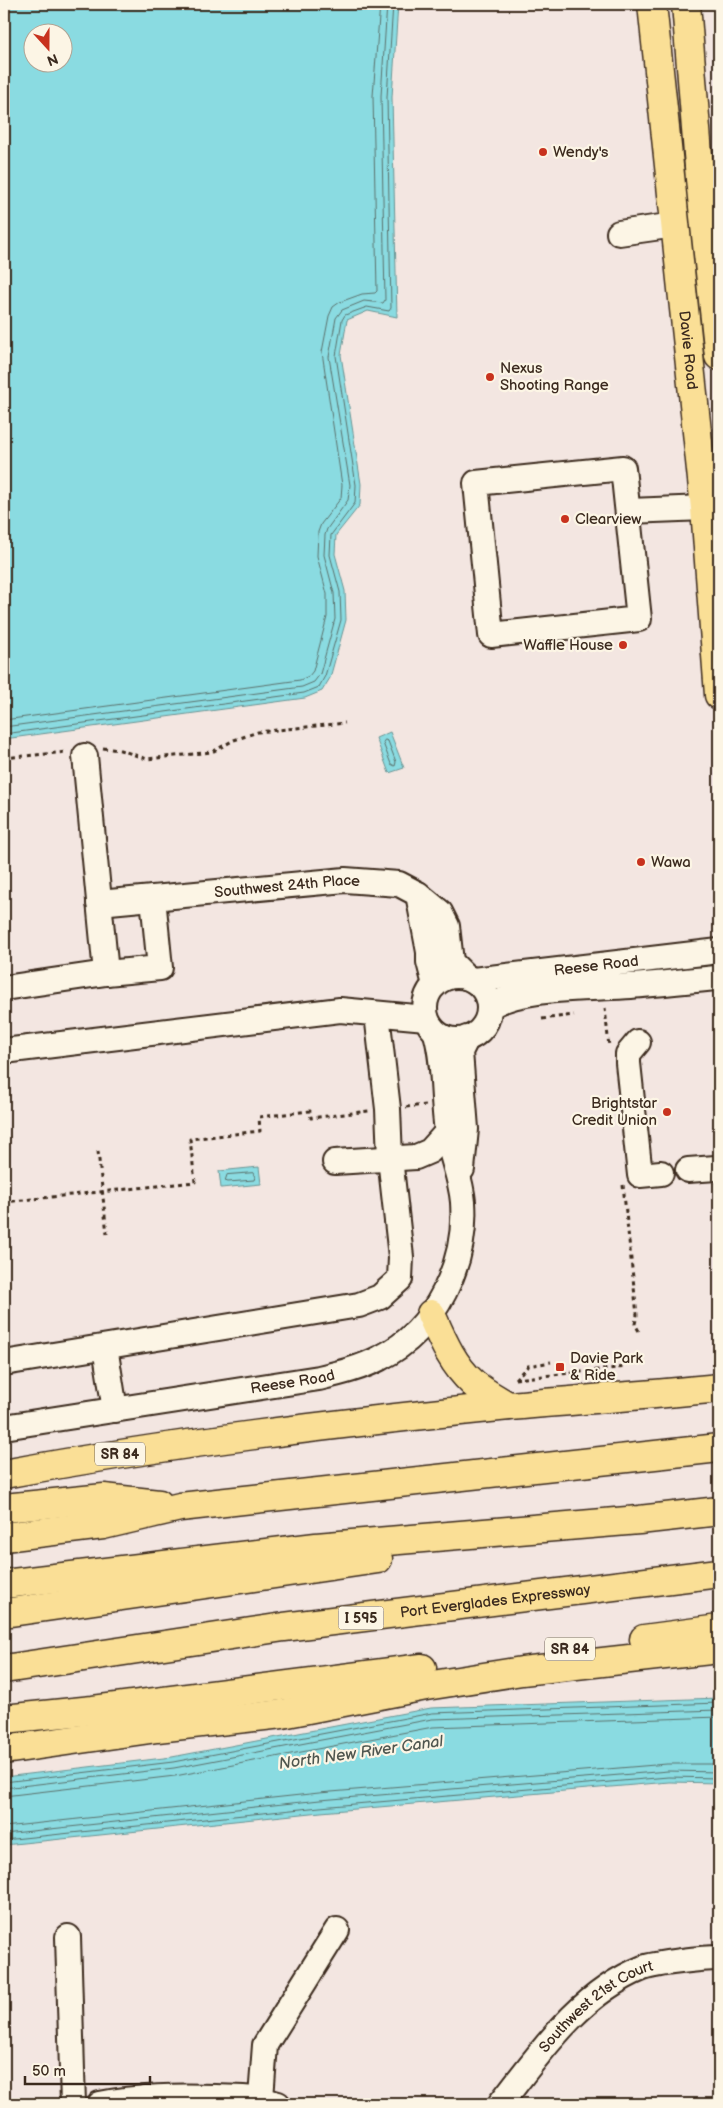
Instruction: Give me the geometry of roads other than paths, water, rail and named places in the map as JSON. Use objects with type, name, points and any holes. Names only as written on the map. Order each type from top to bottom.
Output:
[{"type":"main road","name":"Davie Road","points":[[652,4],[705,508],[719,695]]},
{"type":"main road","name":"Davie Road","points":[[686,4],[700,179],[719,356]]},
{"type":"main road","points":[[431,1314],[443,1342],[458,1366],[474,1384],[508,1406]]},
{"type":"main road","name":"SR 84","points":[[4,1474],[237,1436],[508,1406],[719,1388]]},
{"type":"main road","points":[[4,1537],[103,1525],[180,1506],[719,1448]]},
{"type":"main road","points":[[4,1508],[104,1498],[180,1506]]},
{"type":"main road","points":[[4,1584],[316,1547],[639,1520],[719,1511]]},
{"type":"main road","points":[[4,1612],[639,1520]]},
{"type":"main road","name":"Port Everglades Expressway","points":[[4,1669],[284,1628],[719,1573]]},
{"type":"main road","name":"SR 84","points":[[4,1750],[157,1728],[422,1668],[719,1629]]},
{"type":"main road","points":[[157,1728],[282,1714],[426,1686],[522,1672],[719,1649]]},
{"type":"main road","points":[[4,1719],[93,1710],[422,1668]]},
{"type":"street","points":[[618,233],[675,225]]},
{"type":"street","points":[[624,468],[629,511],[639,619],[491,634],[476,483],[624,468]]},
{"type":"street","points":[[629,511],[705,508]]},
{"type":"street","points":[[84,752],[106,973]]},
{"type":"street","name":"Southwest 24th Place","points":[[99,904],[345,880],[399,884],[418,894],[440,912],[447,926],[451,962],[469,979]]},
{"type":"street","points":[[418,894],[429,952],[428,962],[435,985]]},
{"type":"street","points":[[4,988],[106,973],[160,968],[153,898]]},
{"type":"street","name":"Reese Road","points":[[469,979],[719,951]]},
{"type":"street","points":[[4,1051],[340,1010],[393,1014],[431,1025],[451,1039],[467,1038],[483,1026],[487,1017],[489,1007],[484,992],[469,979],[449,977],[435,985],[426,1000],[431,1025]]},
{"type":"street","name":"Reese Road","points":[[489,1007],[524,993],[719,978]]},
{"type":"street","points":[[4,1363],[359,1305],[380,1297],[400,1278],[401,1257],[390,1158],[388,1109],[377,1014]]},
{"type":"street","name":"Reese Road","points":[[431,1025],[441,1052],[447,1132],[461,1186]]},
{"type":"street","name":"Reese Road","points":[[4,1427],[319,1378],[355,1369],[382,1357],[410,1338],[431,1314],[441,1298],[454,1270],[462,1242],[461,1186],[466,1129],[460,1052],[467,1038]]},
{"type":"street","points":[[638,1042],[628,1054],[628,1063],[640,1175],[661,1173]]},
{"type":"street","points":[[335,1162],[416,1157],[430,1151],[447,1132]]},
{"type":"street","points":[[688,1170],[716,1168]]},
{"type":"street","points":[[105,1347],[115,1410]]},
{"type":"street","points":[[100,2104],[124,2099],[179,2096],[269,2101],[265,2045],[337,1930]]},
{"type":"street","points":[[68,1937],[73,2104]]},
{"type":"street","name":"Southwest 21st Court","points":[[500,2104],[565,2021],[603,1989],[644,1968],[719,1958]]},
{"type":"water","points":[[4,4],[398,4],[392,97],[397,317],[368,311],[347,320],[341,355],[361,484],[360,505],[336,535],[335,554],[345,591],[346,620],[330,678],[322,691],[305,698],[4,739]]},
{"type":"water","points":[[390,732],[404,768],[389,773],[376,738]]},
{"type":"water","points":[[259,1167],[261,1184],[221,1188],[219,1171]]},
{"type":"water","name":"North New River Canal","points":[[719,1698],[719,1783],[669,1782],[321,1812],[4,1845],[4,1777],[172,1757],[431,1708]]},
{"type":"place","name":"Wendy's","points":[[543,152]]},
{"type":"place","name":"Nexus Shooting Range","points":[[490,377]]},
{"type":"place","name":"Clearview","points":[[565,519]]},
{"type":"place","name":"Waffle House","points":[[623,645]]},
{"type":"place","name":"Wawa","points":[[641,862]]},
{"type":"place","name":"Brightstar Credit Union","points":[[667,1112]]},
{"type":"place","name":"Davie Park & Ride","points":[[560,1367]]}]
